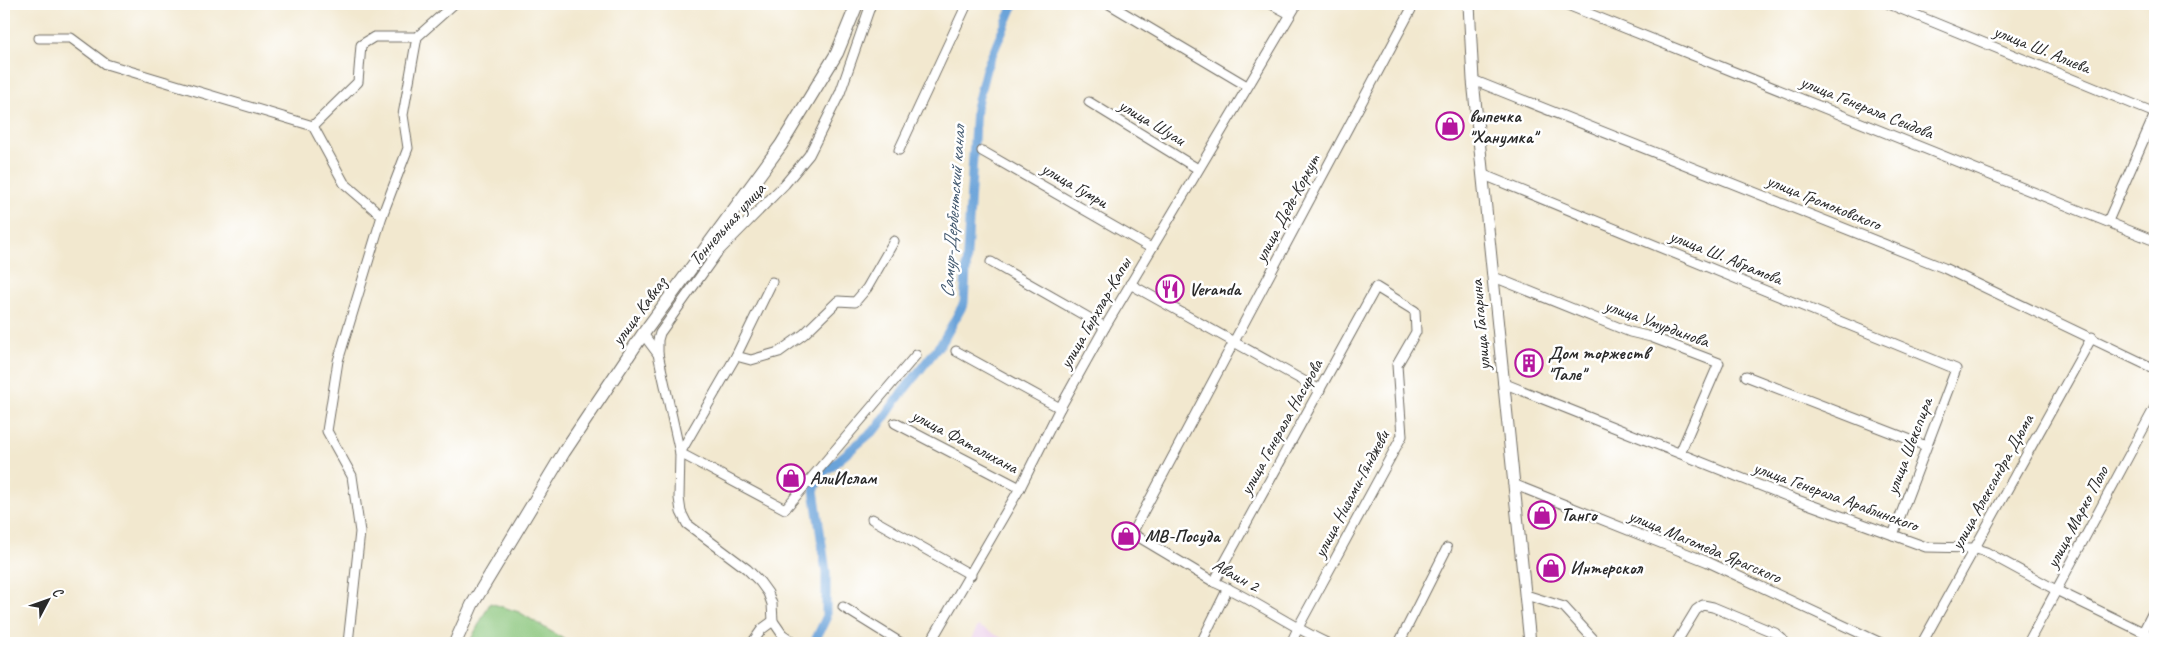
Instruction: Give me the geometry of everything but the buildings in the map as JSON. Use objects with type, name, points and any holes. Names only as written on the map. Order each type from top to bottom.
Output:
[{"type":"highway","name":"улица Кавказ","points":[[456,643],[472,605],[564,452],[643,334],[781,146],[837,53],[858,4]]},
{"type":"main road","name":"улица Гагарина","points":[[1468,4],[1473,80],[1530,643]]},
{"type":"street","points":[[348,643],[360,532],[352,476],[327,431],[338,361],[382,216],[408,148],[404,115],[417,37],[454,4]]},
{"type":"street","name":"Тоннельная улица","points":[[680,454],[658,354],[660,333],[717,253],[785,184],[809,155],[840,93],[872,4]]},
{"type":"street","points":[[898,150],[967,4]]},
{"type":"street","points":[[1109,4],[1247,86]]},
{"type":"street","points":[[1271,4],[1290,14]]},
{"type":"street","name":"улица Гырхлар-Капы","points":[[930,643],[1020,488],[1060,408],[1105,327],[1297,4]]},
{"type":"street","name":"улица Деде-Коркут","points":[[1132,533],[1414,4]]},
{"type":"street","name":"улица Генерала Сеидова","points":[[1565,4],[2155,241]]},
{"type":"street","name":"улица Ш. Алиева","points":[[1889,4],[2155,114]]},
{"type":"street","points":[[313,126],[358,82],[361,45],[374,37],[417,37]]},
{"type":"street","points":[[39,38],[71,38],[106,64],[313,126],[344,183],[382,216]]},
{"type":"street","name":"улица Громоковского","points":[[1473,80],[1944,268],[2092,337],[2155,369]]},
{"type":"street","name":"улица Шуаи","points":[[1089,102],[1198,169]]},
{"type":"street","points":[[2108,221],[2155,114]]},
{"type":"street","name":"улица Гумри","points":[[982,151],[1151,248]]},
{"type":"street","name":"улица Ш. Абрамова","points":[[1484,176],[1956,369]]},
{"type":"street","points":[[736,356],[751,360],[779,352],[804,334],[838,301],[855,302],[867,288],[894,241]]},
{"type":"street","points":[[992,262],[1105,327]]},
{"type":"street","name":"улица Умурдинова","points":[[1494,277],[1630,332],[1651,336],[1719,363],[1680,453]]},
{"type":"street","points":[[772,282],[736,356],[680,454],[679,498],[681,512],[687,524],[747,569],[760,582],[768,593],[772,604],[773,621],[782,634],[795,643]]},
{"type":"street","points":[[1130,284],[1320,390]]},
{"type":"street","name":"улица Генерала Насирова","points":[[1214,582],[1376,287]]},
{"type":"street","name":"улица Низами-Гянджеви","points":[[1292,643],[1301,622],[1402,436],[1397,365],[1416,332],[1415,311],[1376,287]]},
{"type":"street","points":[[643,334],[658,354]]},
{"type":"street","name":"улица Александра Дюма","points":[[1922,643],[1973,548],[2092,337]]},
{"type":"street","points":[[956,351],[1060,408]]},
{"type":"street","points":[[680,454],[785,509],[916,355]]},
{"type":"street","name":"улица Шекспира","points":[[1893,535],[1956,369]]},
{"type":"street","points":[[1746,376],[1926,446]]},
{"type":"street","name":"улица Генерала Араблинского","points":[[1503,383],[1789,497],[1926,547],[1973,548],[1986,552],[2056,590],[2155,638]]},
{"type":"street","name":"улица Марко Поло","points":[[2028,643],[2155,406]]},
{"type":"street","name":"улица Фаталихана","points":[[895,423],[1020,488]]},
{"type":"street","name":"улица Магомеда Ярагского","points":[[1513,484],[1708,562],[1881,643]]},
{"type":"street","points":[[872,520],[971,575]]},
{"type":"street","name":"Аваин 2","points":[[1132,533],[1298,630],[1327,643]]},
{"type":"street","points":[[1399,643],[1447,548]]},
{"type":"street","points":[[1201,643],[1228,588]]},
{"type":"street","points":[[1526,595],[1564,607],[1597,643]]},
{"type":"street","points":[[1676,643],[1696,610],[1703,605],[1714,607],[1775,633],[1782,638],[1781,643]]},
{"type":"street","points":[[843,607],[901,643]]},
{"type":"street","points":[[2143,632],[2155,608]]},
{"type":"street","points":[[752,643],[762,629],[773,621]]},
{"type":"shaded area","points":[[978,626],[1012,643],[969,643]]},
{"type":"green space","points":[[490,603],[519,612],[570,643],[469,643]]},
{"type":"waterway","name":"Самур-Дербентский канал","points":[[814,643],[826,618],[826,572],[814,490],[822,474],[878,427],[897,399],[943,341],[964,303],[976,108],[986,69],[1014,4]]},
{"type":"place","name":"выпечка \"Ханумка\"","points":[[1450,126]]},
{"type":"place","name":"Veranda","points":[[1170,289]]},
{"type":"place","name":"Дом торжеств \"Тале\"","points":[[1529,363]]},
{"type":"place","name":"АлиИслам","points":[[791,478]]},
{"type":"place","name":"Танго","points":[[1542,515]]},
{"type":"place","name":"МВ-Посуда","points":[[1126,536]]},
{"type":"place","name":"Интерскол","points":[[1551,568]]}]
